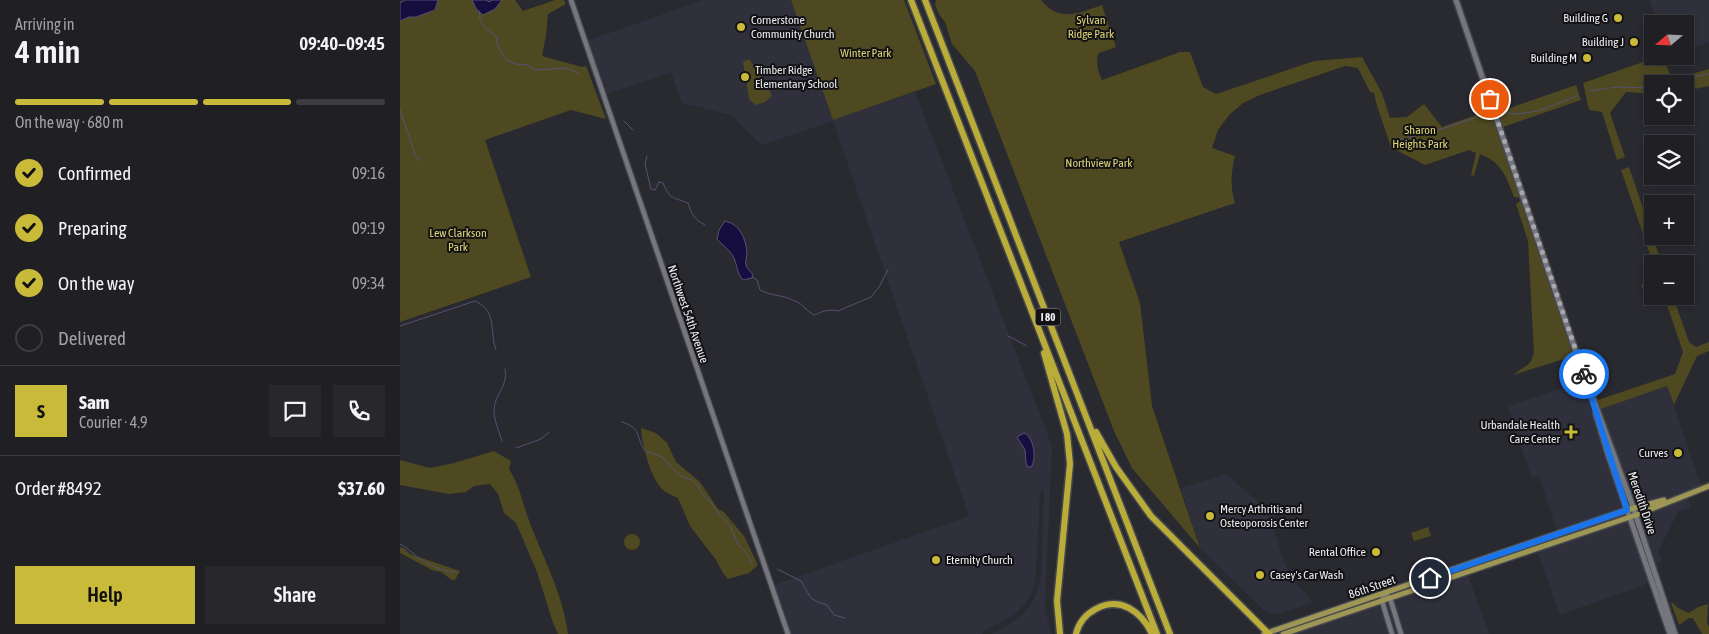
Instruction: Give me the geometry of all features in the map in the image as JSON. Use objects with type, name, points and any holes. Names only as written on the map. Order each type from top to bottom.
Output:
[{"type":"highway","name":"I 80","points":[[911,0],[1157,634]]},
{"type":"highway","name":"I 80","points":[[925,0],[1170,634]]},
{"type":"highway","points":[[1031,311],[1067,434],[1070,464],[1057,601],[1060,634]]},
{"type":"highway","points":[[1084,409],[1116,467],[1151,516],[1267,634]]},
{"type":"highway","points":[[1076,634],[1082,620],[1095,609],[1116,605],[1129,608],[1140,616],[1146,622],[1152,634]]},
{"type":"main road","name":"Meredith Drive","points":[[1456,0],[1586,380],[1629,517],[1670,634]]},
{"type":"main road","name":"Meredith Drive","points":[[1586,380],[1634,508],[1675,634]]},
{"type":"main road","name":"86th Street","points":[[1283,634],[1636,515],[1709,486]]},
{"type":"main road","name":"86th Street","points":[[1267,634],[1627,510],[1686,494]]},
{"type":"street","name":"Northwest 54th Avenue","points":[[571,0],[788,634]]},
{"type":"street","points":[[1392,634],[1382,601],[1384,593],[1390,598],[1401,634]]},
{"type":"shaded area","points":[[405,0],[438,0],[435,10],[400,21],[400,3]]},
{"type":"shaded area","points":[[472,0],[487,0],[489,2],[492,0],[502,0],[495,9],[483,15],[477,10]]},
{"type":"shaded area","points":[[703,0],[791,0],[833,120],[915,92],[1052,446],[1045,608],[1051,634],[992,634],[1025,612],[1038,589],[1041,573],[1044,490],[1040,492],[1036,575],[1033,590],[1025,604],[1017,612],[990,627],[982,634],[790,634],[774,585],[969,516],[833,121],[762,145],[731,115],[682,103],[671,72],[607,94],[605,84],[601,82],[587,41]]},
{"type":"shaded area","points":[[1650,0],[1709,0],[1709,42],[1694,47],[1694,15],[1655,15]]},
{"type":"shaded area","points":[[725,221],[735,225],[744,238],[747,253],[746,265],[753,275],[752,278],[743,280],[734,258],[717,239],[719,230]]},
{"type":"shaded area","points":[[1586,380],[1627,510],[1558,534],[1539,476],[1532,478],[1508,406]]},
{"type":"shaded area","points":[[1667,386],[1702,489],[1686,494],[1691,508],[1678,512],[1658,552],[1662,562],[1652,566],[1636,515],[1680,496],[1633,508],[1598,410]]},
{"type":"shaded area","points":[[1024,433],[1030,439],[1034,448],[1034,459],[1031,467],[1028,467],[1026,463],[1025,450],[1017,437]]},
{"type":"shaded area","points":[[1226,474],[1264,507],[1277,508],[1274,518],[1274,530],[1284,562],[1293,580],[1312,603],[1276,615],[1265,611],[1200,548],[1181,488]]},
{"type":"shaded area","points":[[1629,517],[1652,582],[1560,615],[1536,548]]},
{"type":"shaded area","points":[[1467,572],[1489,634],[1283,634]]},
{"type":"green space","name":"Lew Clarkson Park","points":[[438,0],[472,0],[477,10],[495,9],[502,0],[515,0],[523,11],[555,0],[564,0],[566,4],[548,14],[542,56],[582,67],[586,66],[606,119],[571,110],[485,140],[531,277],[400,322],[400,21],[435,10]]},
{"type":"green space","name":"Winter Park","points":[[791,0],[904,0],[936,84],[833,120]]},
{"type":"green space","name":"Northview Park","points":[[936,0],[1041,0],[1055,12],[1062,14],[1077,13],[1102,5],[1116,47],[1099,53],[1097,59],[1102,80],[1180,52],[1190,52],[1203,87],[1216,94],[1314,61],[1362,57],[1382,93],[1390,118],[1407,117],[1424,104],[1442,127],[1493,109],[1495,113],[1576,85],[1581,100],[1500,128],[1577,355],[1513,375],[1530,363],[1534,353],[1528,241],[1516,204],[1523,198],[1514,197],[1506,177],[1493,162],[1480,154],[1474,176],[1471,175],[1476,153],[1469,150],[1425,165],[1394,149],[1392,150],[1374,93],[1370,92],[1358,68],[1345,66],[1260,95],[1243,103],[1229,115],[1218,130],[1212,148],[1235,156],[1232,191],[1235,203],[1119,242],[1140,303],[1152,406],[1200,548],[1132,468],[1114,431],[975,71],[952,44],[945,22],[935,5]]},
{"type":"green space","points":[[749,59],[767,85],[772,96],[765,102],[755,105],[749,99],[743,62]]},
{"type":"green space","points":[[1644,62],[1644,65],[1666,65],[1670,75],[1644,75],[1644,93],[1626,92],[1610,113],[1625,157],[1617,160],[1602,112],[1589,110],[1583,83]]},
{"type":"green space","points":[[1709,69],[1709,86],[1694,89],[1694,75],[1688,75]]},
{"type":"green space","points":[[1629,167],[1644,211],[1644,237],[1621,170]]},
{"type":"green space","points":[[1647,245],[1656,245],[1659,255],[1650,255]]},
{"type":"green space","points":[[1667,305],[1676,305],[1689,342],[1696,347],[1709,342],[1709,351],[1697,356],[1674,405],[1667,386],[1598,410],[1595,401],[1675,374],[1683,352]]},
{"type":"green space","points":[[641,428],[656,433],[667,443],[676,462],[700,482],[718,509],[724,512],[744,536],[758,565],[749,573],[728,579],[723,573],[716,560],[690,526],[678,498],[664,491],[653,476],[647,460]]},
{"type":"green space","points":[[494,451],[511,461],[509,469],[518,486],[527,515],[557,589],[568,634],[558,634],[537,572],[516,523],[504,513],[498,494],[490,484],[474,486],[466,492],[449,494],[400,485],[400,460],[430,468]]},
{"type":"green space","points":[[1428,527],[1431,536],[1414,541],[1411,533]]},
{"type":"green space","points":[[629,534],[635,534],[640,539],[638,548],[629,550],[624,545],[624,539]]},
{"type":"green space","points":[[400,547],[410,554],[460,571],[455,580],[452,580],[441,572],[432,570],[400,553]]},
{"type":"green space","points":[[1672,602],[1678,608],[1689,613],[1698,607],[1708,604],[1707,623],[1709,634],[1702,634],[1693,618],[1689,618],[1679,625]]},
{"type":"waterway","points":[[479,11],[482,24],[497,37],[497,44],[506,60],[516,64],[527,65],[536,70],[567,68],[578,73]]},
{"type":"waterway","points":[[1694,77],[1709,74]]},
{"type":"waterway","points":[[1590,91],[1608,88]]},
{"type":"waterway","points":[[1611,88],[1644,88]]},
{"type":"waterway","points":[[1505,113],[1518,114],[1538,111],[1577,96]]},
{"type":"waterway","points":[[400,110],[416,157],[420,161]]},
{"type":"waterway","points":[[1399,140],[1475,118]]},
{"type":"waterway","points":[[624,121],[633,130]]},
{"type":"waterway","points":[[647,156],[645,164],[651,189],[655,190],[659,182],[663,183],[670,195],[675,199],[688,203],[694,216],[705,225]]},
{"type":"waterway","points":[[752,277],[757,280],[760,290],[798,302],[815,315],[820,312],[838,311],[871,297],[888,270]]},
{"type":"waterway","points":[[400,326],[475,301],[482,305],[490,316],[496,350]]},
{"type":"waterway","points":[[1008,336],[1027,346]]},
{"type":"waterway","points":[[502,441],[494,410],[496,400],[505,380],[505,369]]},
{"type":"waterway","points":[[622,422],[633,427],[645,451],[662,457],[682,477],[692,480],[698,486],[702,494],[730,526],[739,546],[745,551],[752,563]]},
{"type":"waterway","points":[[516,448],[541,439],[549,432]]},
{"type":"waterway","points":[[400,544],[430,565],[446,571],[456,572]]},
{"type":"waterway","points":[[777,569],[801,581],[811,598],[827,605],[834,615],[845,618]]},
{"type":"way so far","points":[[1490,99],[1584,374]]},
{"type":"place","name":"Building G","points":[[1618,18]]},
{"type":"place","name":"Cornerstone Community Church","points":[[741,27]]},
{"type":"place","name":"Building J","points":[[1634,42]]},
{"type":"place","name":"Building M","points":[[1587,58]]},
{"type":"place","name":"Timber Ridge Elementary School","points":[[745,77]]},
{"type":"place","name":"Urbandale Health Care Center","points":[[1571,432]]},
{"type":"place","name":"Curves","points":[[1678,453]]},
{"type":"place","name":"Mercy Arthritis and Osteoporosis Center","points":[[1210,516]]},
{"type":"place","name":"Rental Office","points":[[1376,552]]},
{"type":"place","name":"Eternity Church","points":[[936,560]]},
{"type":"place","name":"Casey's Car Wash","points":[[1260,575]]},
{"type":"route","points":[[1430,578],[1627,510],[1584,374]]},
{"type":"park label","name":"Sylvan Ridge Park","points":[[1091,27]]},
{"type":"park label","name":"Sharon Heights Park","points":[[1420,137]]}]
